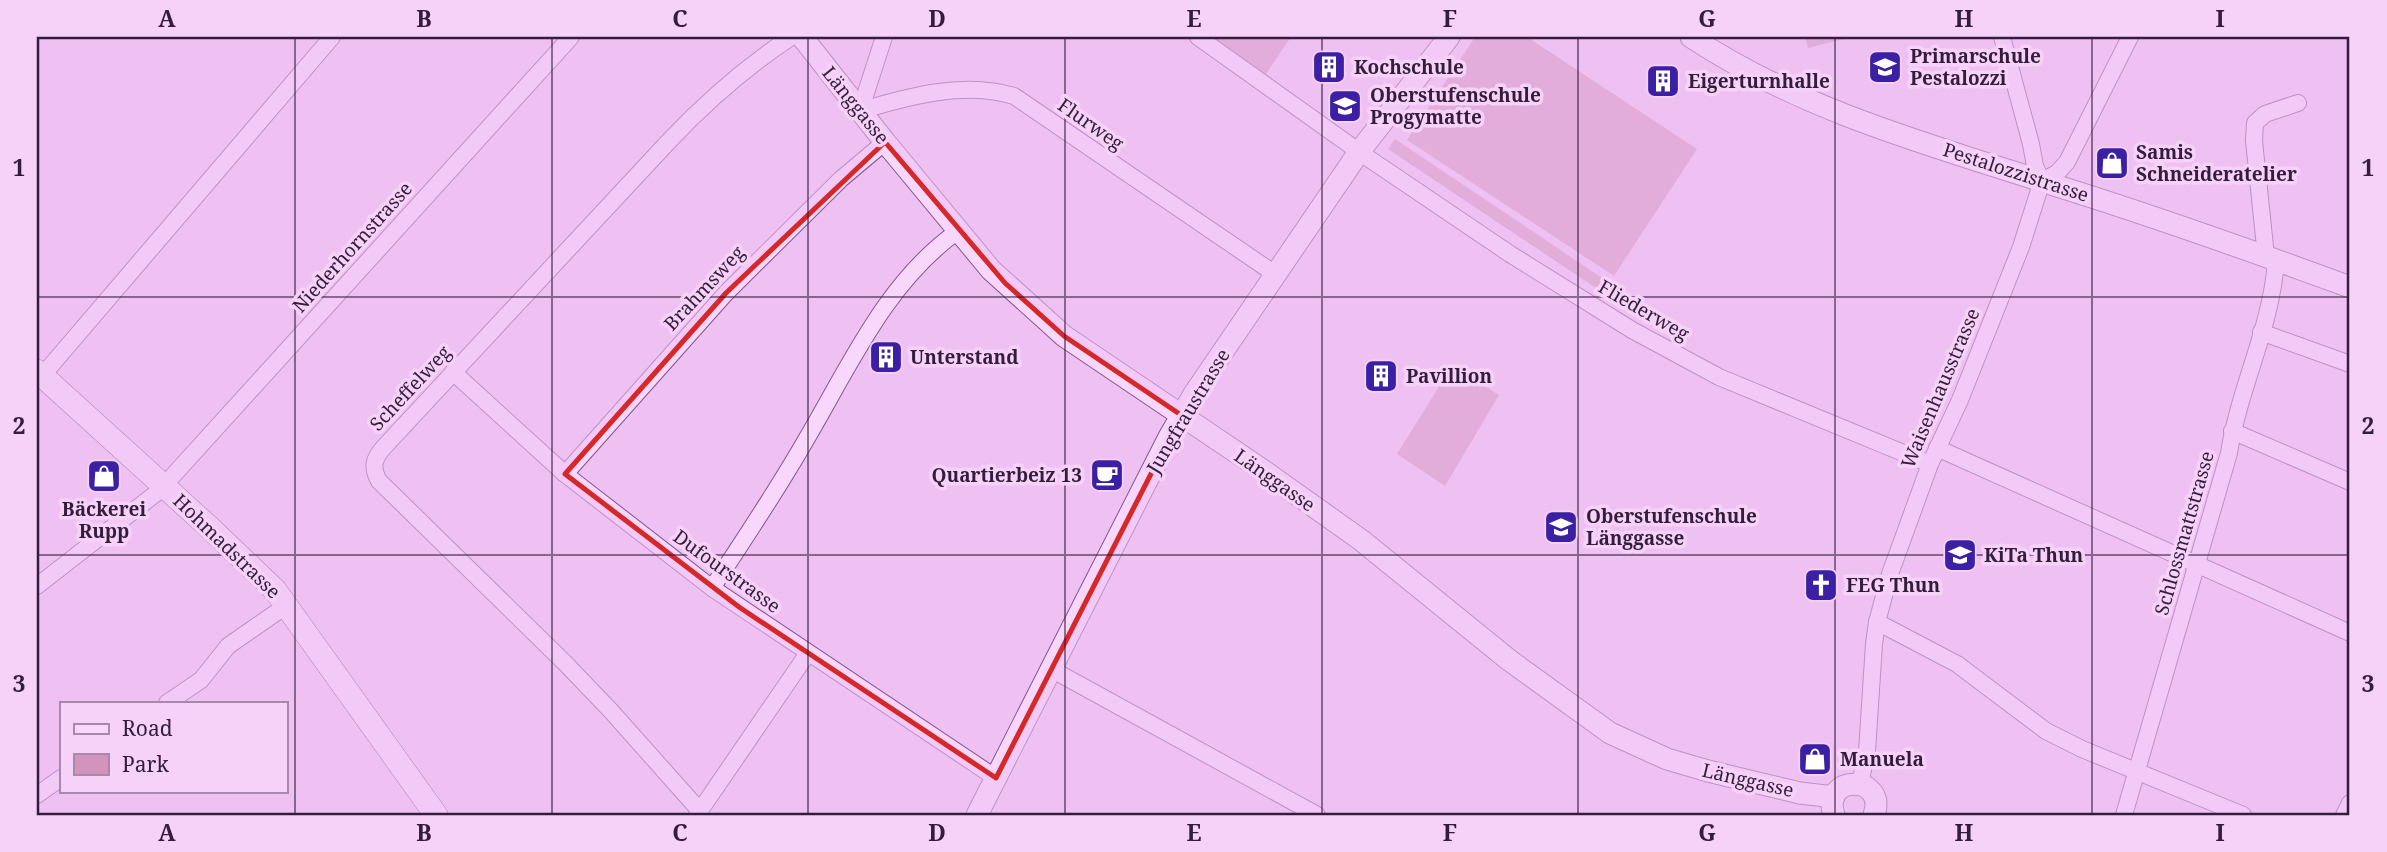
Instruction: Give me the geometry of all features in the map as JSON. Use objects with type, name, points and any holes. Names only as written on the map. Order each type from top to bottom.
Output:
[{"type":"main road","name":"Hohmadstrasse","points":[[40,374],[252,567],[287,605],[436,815]]},
{"type":"street","points":[[40,374],[332,37]]},
{"type":"street","name":"Niederhornstrasse","points":[[37,586],[146,503],[164,486],[571,37]]},
{"type":"street","name":"Scheffelweg","points":[[698,813],[611,711],[565,663],[379,481],[374,473],[374,463],[378,454],[453,372],[700,109],[749,66],[791,37]]},
{"type":"street","name":"Länggasse","points":[[803,37],[958,231],[998,276],[1065,336],[1351,533],[1509,660],[1610,733],[1629,744],[1667,759],[1800,793],[1834,806]]},
{"type":"street","points":[[860,111],[884,37]]},
{"type":"street","name":"Fliederweg","points":[[1198,37],[1359,152],[1510,254],[1643,336],[1719,377],[1930,464]]},
{"type":"street","name":"Jungfraustrasse","points":[[977,815],[1181,415],[1359,152],[1450,37]]},
{"type":"street","name":"Pestalozzistrasse","points":[[1691,37],[1758,76],[1830,110],[2350,287]]},
{"type":"street","points":[[2002,37],[2035,166],[2042,181],[2057,173],[2067,162],[2130,37]]},
{"type":"street","name":"Flurweg","points":[[860,111],[902,99],[957,90],[989,90],[1014,96],[1275,274]]},
{"type":"street","name":"Schlossmattstrasse","points":[[2124,815],[2229,453],[2232,431],[2261,332],[2271,258],[2254,141],[2255,123],[2265,114],[2298,103]]},
{"type":"street","name":"Brahmsweg","points":[[565,474],[726,293],[823,196],[885,142]]},
{"type":"street","name":"Waisenhausstrasse","points":[[1860,784],[1867,751],[1877,622],[1890,574],[1930,464],[1960,400],[2021,247],[2042,181]]},
{"type":"street","points":[[712,588],[781,482],[883,310],[937,247],[958,231]]},
{"type":"street","points":[[2261,332],[2350,364]]},
{"type":"street","name":"Dufourstrasse","points":[[453,372],[565,474],[712,588],[996,778]]},
{"type":"street","points":[[2232,431],[2350,482]]},
{"type":"street","points":[[1937,448],[2350,633]]},
{"type":"street","points":[[168,702],[201,680],[228,646],[287,605]]},
{"type":"street","points":[[1877,622],[1958,664],[2046,731],[2243,815]]},
{"type":"street","points":[[698,813],[808,653]]},
{"type":"street","points":[[1051,669],[1317,815]]},
{"type":"street","points":[[37,795],[60,779]]},
{"type":"street","points":[[1834,806],[1847,784],[1860,784],[1872,792],[1875,798],[1877,805],[1874,815]]},
{"type":"street","points":[[2344,815],[2350,803]]},
{"type":"highlighted area","points":[[885,142],[1005,283],[1064,336],[1181,415],[996,778],[739,607],[565,474],[726,293]]},
{"type":"green space","points":[[1213,37],[1291,37],[1266,74]]},
{"type":"green space","points":[[1475,37],[1527,37],[1697,149],[1614,276],[1407,140]]},
{"type":"green space","points":[[1805,37],[1851,37],[1808,48]]},
{"type":"green space","points":[[1395,139],[1638,302],[1632,312],[1388,149]]},
{"type":"green space","points":[[1452,366],[1499,395],[1445,486],[1397,454]]},
{"type":"place","name":"Kochschule","points":[[1329,67]]},
{"type":"place","name":"Primarschule Pestalozzi","points":[[1885,67]]},
{"type":"place","name":"Eigerturnhalle","points":[[1663,81]]},
{"type":"place","name":"Oberstufenschule Progymatte","points":[[1345,106]]},
{"type":"place","name":"Samis Schneideratelier","points":[[2112,163]]},
{"type":"place","name":"Unterstand","points":[[886,357]]},
{"type":"place","name":"Pavillion","points":[[1381,376]]},
{"type":"place","name":"Quartierbeiz 13","points":[[1107,475]]},
{"type":"place","name":"Bäckerei Rupp","points":[[104,476]]},
{"type":"place","name":"Oberstufenschule Länggasse","points":[[1561,527]]},
{"type":"place","name":"KiTa Thun","points":[[1960,555]]},
{"type":"place","name":"FEG Thun","points":[[1821,585]]},
{"type":"place","name":"Manuela","points":[[1815,759]]}]
